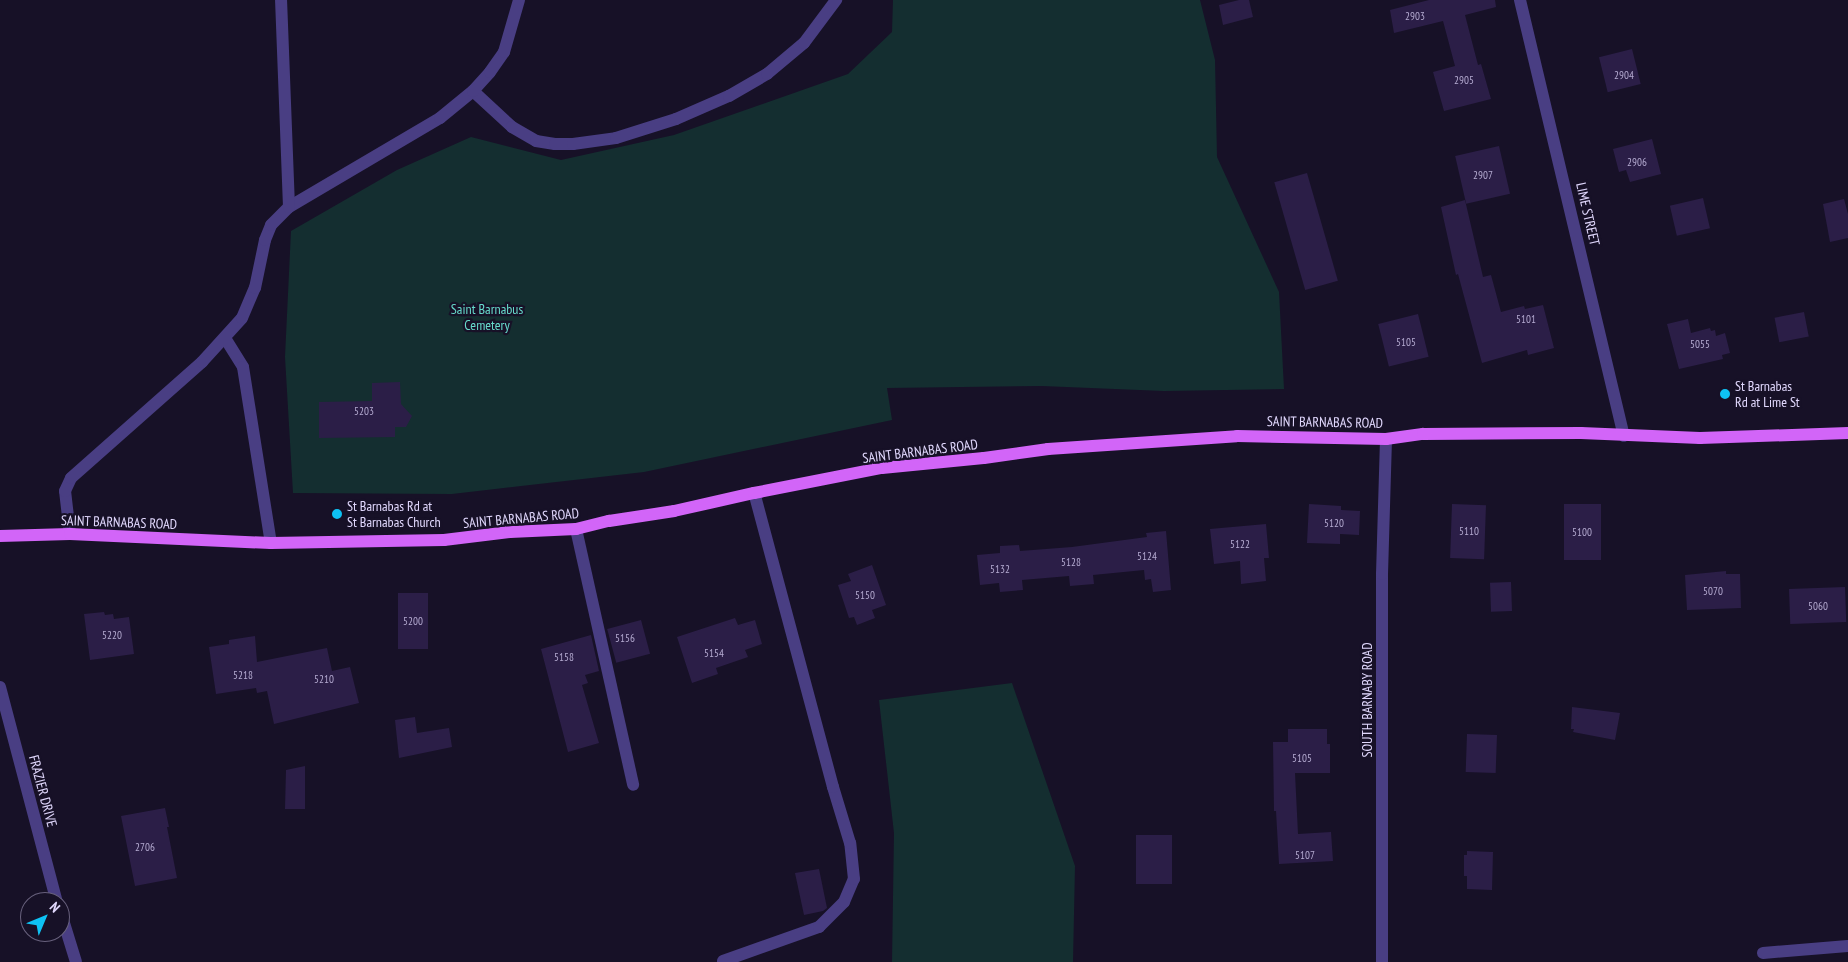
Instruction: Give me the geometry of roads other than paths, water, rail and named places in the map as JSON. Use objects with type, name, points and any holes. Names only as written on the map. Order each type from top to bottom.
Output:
[{"type":"main road","name":"SAINT BARNABAS ROAD","points":[[0,536],[70,534],[271,543],[444,540],[510,532],[576,529],[609,521],[674,512],[754,493],[882,468],[984,458],[1048,449],[1237,436],[1386,438],[1423,434],[1581,433],[1700,438],[1848,433]]},
{"type":"street","points":[[281,0],[289,207]]},
{"type":"street","points":[[70,534],[65,491],[71,478],[225,338],[242,318],[256,288],[265,240],[271,225],[289,207],[440,118],[473,91],[504,52],[519,0]]},
{"type":"street","points":[[473,91],[512,127],[536,141],[573,144],[616,138],[684,115],[729,96],[767,74],[804,43],[836,0]]},
{"type":"street","name":"LIME STREET","points":[[1520,0],[1624,436]]},
{"type":"street","points":[[225,338],[243,367],[271,543]]},
{"type":"street","name":"SOUTH BARNABY ROAD","points":[[1382,962],[1382,574],[1386,438]]},
{"type":"street","points":[[723,961],[819,927],[844,902],[854,879],[850,843],[754,493]]},
{"type":"street","points":[[576,529],[633,785]]},
{"type":"street","name":"FRAZIER DRIVE","points":[[0,686],[55,892]]},
{"type":"street","points":[[70,942],[76,962]]},
{"type":"street","points":[[1763,953],[1848,946]]},
{"type":"place","name":"St Barnabas Rd at Lime St","points":[[1725,394]]},
{"type":"place","name":"St Barnabas Rd at St Barnabas Church","points":[[337,514]]},
{"type":"park label","name":"Saint Barnabus Cemetery","points":[[487,318]]}]
